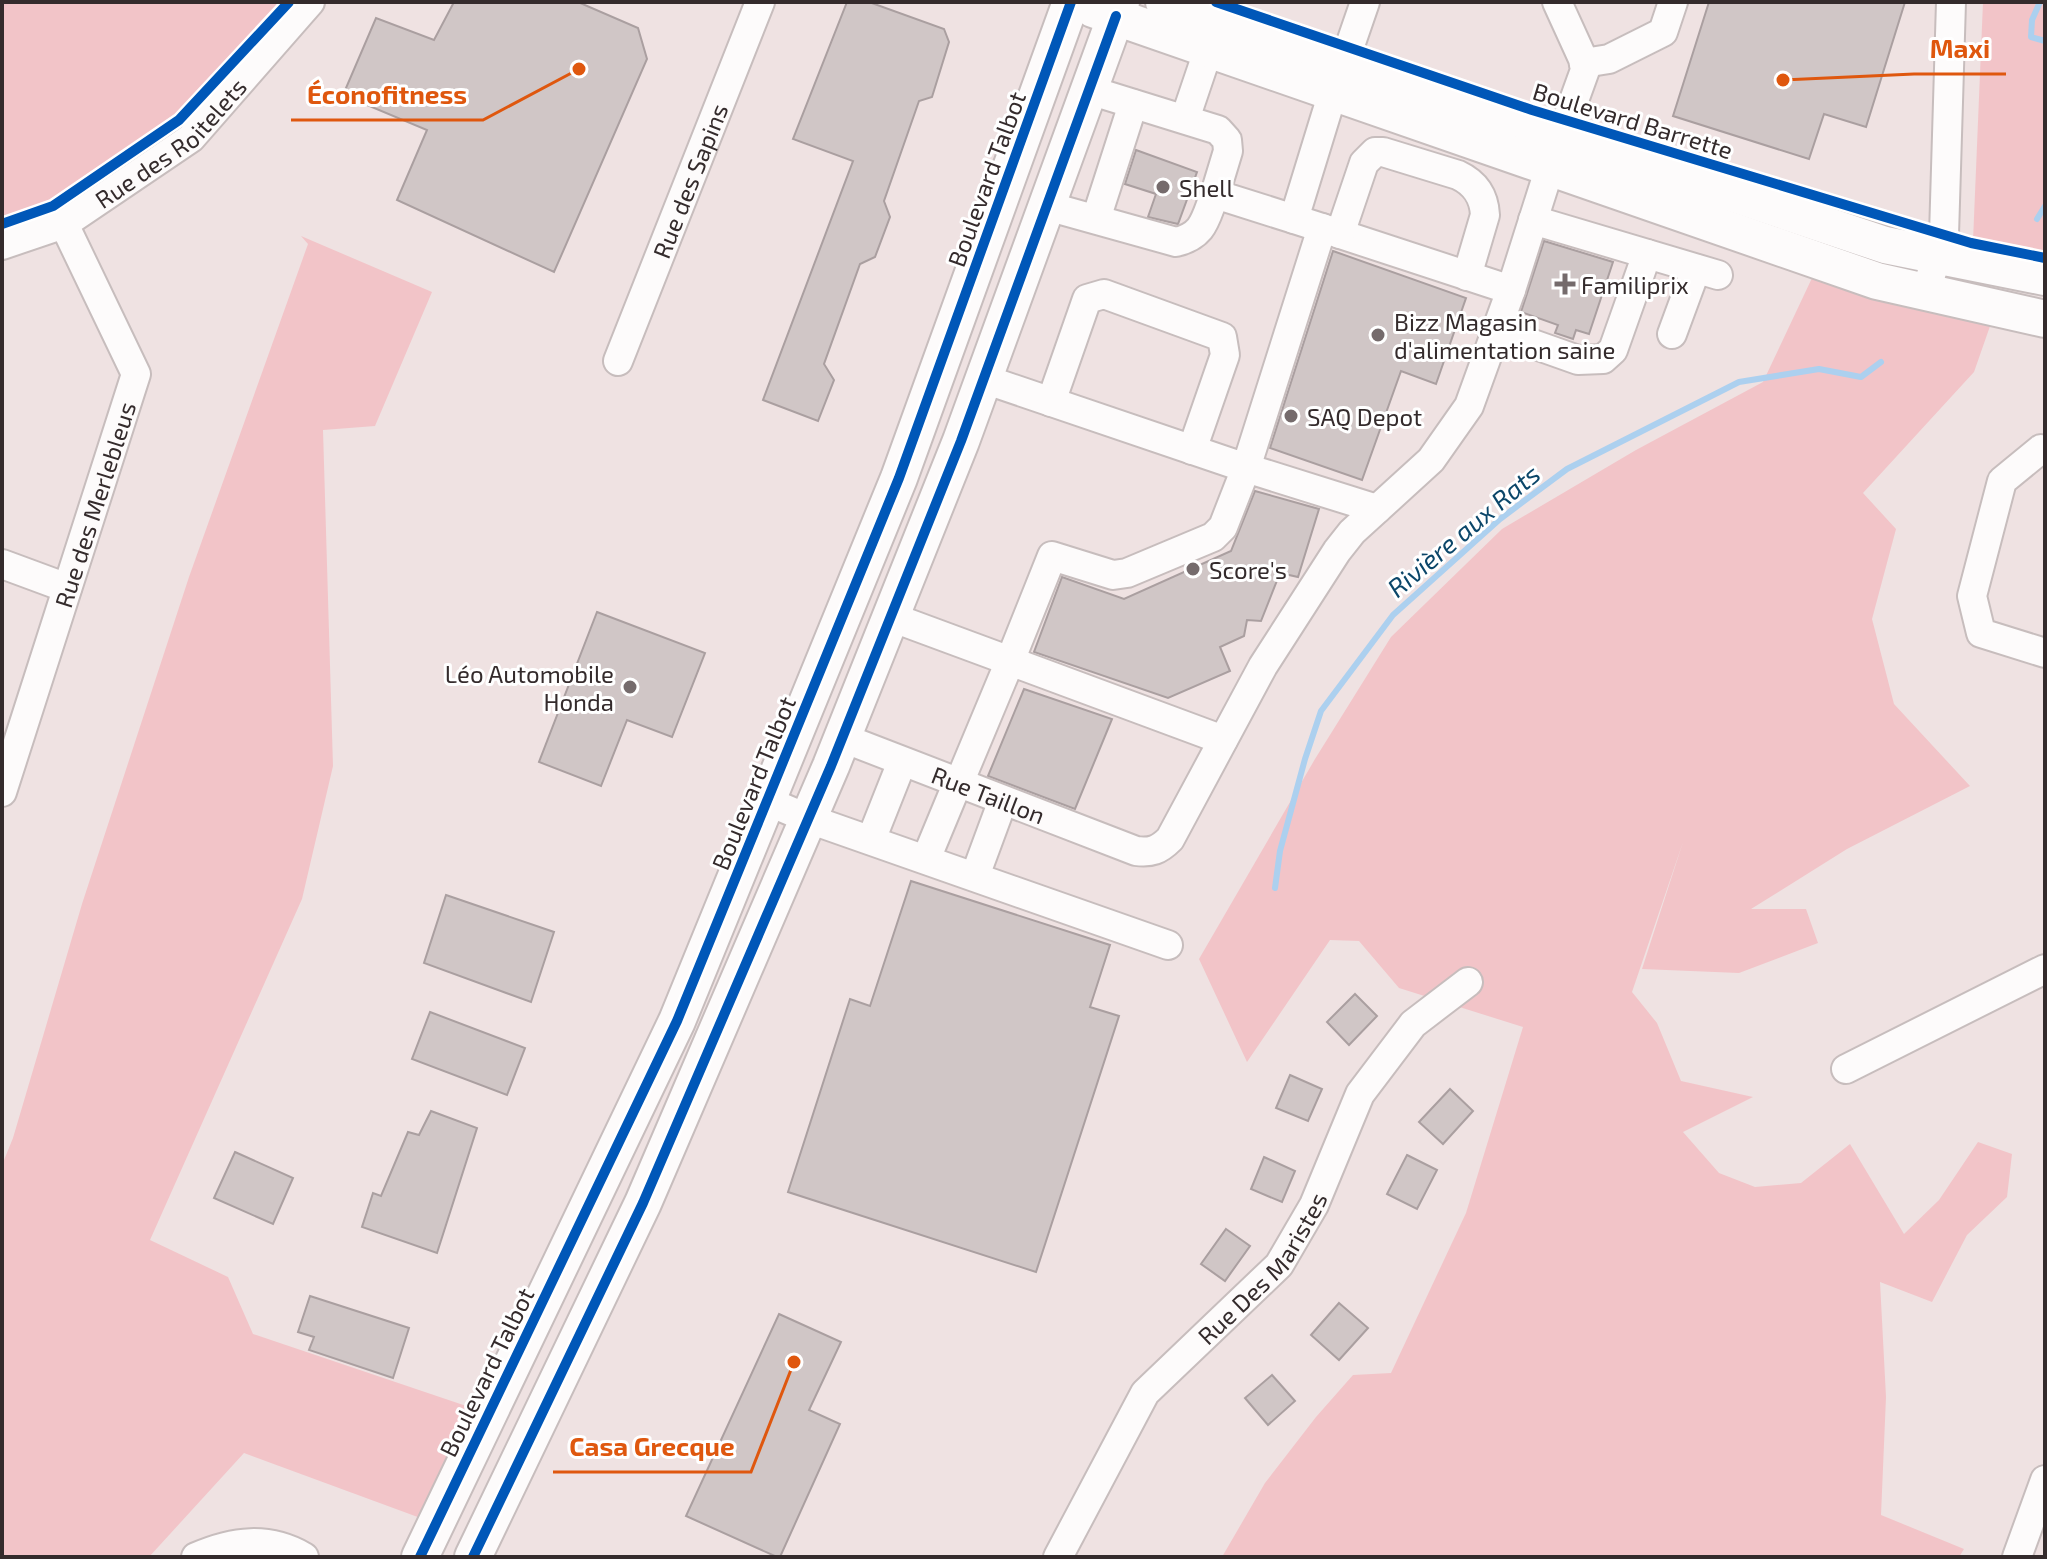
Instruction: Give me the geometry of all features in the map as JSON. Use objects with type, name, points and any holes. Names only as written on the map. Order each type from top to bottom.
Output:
[{"type":"main road","name":"Boulevard Barrette","points":[[1072,2],[1118,9],[1209,48],[1339,77]]},
{"type":"main road","name":"Boulevard Talbot","points":[[420,1557],[677,1021],[899,478],[1072,2]]},
{"type":"main road","name":"Boulevard Barrette","points":[[1164,2],[1339,77],[1555,151],[1885,245],[2045,277]]},
{"type":"main road","points":[[473,1557],[643,1203],[843,738],[984,379],[1118,9]]},
{"type":"main road","name":"Boulevard Barrette","points":[[1555,151],[1877,281],[2045,319]]},
{"type":"street","name":"Rue des Roitelets","points":[[2,245],[64,224],[191,138],[310,2]]},
{"type":"street","name":"Rue des Sapins","points":[[618,361],[760,2]]},
{"type":"street","points":[[1294,219],[1365,2]]},
{"type":"street","points":[[891,617],[1223,740],[1263,666],[1337,551],[1352,532],[1431,460],[1469,406],[1585,70],[1557,2]]},
{"type":"street","points":[[1584,63],[1609,59],[1663,32],[1673,2]]},
{"type":"street","points":[[1925,292],[1945,227],[1951,2]]},
{"type":"street","points":[[1185,119],[1209,48]]},
{"type":"street","points":[[1047,206],[1176,242],[1190,239],[1200,230],[1215,194],[1228,151],[1227,140],[1218,130],[1089,90]]},
{"type":"street","points":[[1096,219],[1133,104]]},
{"type":"street","points":[[926,859],[1052,556],[1113,575],[1127,573],[1213,537],[1223,527],[1331,231],[1364,163],[1375,152],[1458,175],[1468,180],[1480,194],[1485,215],[1467,276]]},
{"type":"street","points":[[1215,194],[1511,290]]},
{"type":"street","points":[[1533,220],[1707,272],[1672,334]]},
{"type":"street","name":"Rue des Merlebleus","points":[[2,792],[136,374],[64,224]]},
{"type":"street","points":[[1496,331],[1578,360],[1603,359],[1613,350],[1647,254]]},
{"type":"street","points":[[1051,402],[1087,299],[1104,294],[1222,337],[1225,355],[1192,450]]},
{"type":"street","points":[[984,379],[1377,509]]},
{"type":"street","points":[[2045,450],[2041,449],[2002,481],[1972,596],[1981,633],[2045,653]]},
{"type":"street","points":[[2,564],[67,588]]},
{"type":"street","name":"Rue Taillon","points":[[843,738],[956,788],[1136,851],[1147,852],[1159,849],[1170,839],[1223,740]]},
{"type":"street","points":[[871,840],[898,772]]},
{"type":"street","points":[[767,801],[809,819],[1168,945]]},
{"type":"street","points":[[975,876],[999,811]]},
{"type":"street","points":[[1846,1069],[2045,969]]},
{"type":"street","name":"Rue Des Maristes","points":[[1058,1557],[1145,1393],[1279,1265],[1314,1205],[1360,1094],[1413,1024],[1468,982]]},
{"type":"street","points":[[2017,1557],[2045,1480]]},
{"type":"street","points":[[196,1557],[234,1544],[263,1541],[289,1548],[304,1557]]},
{"type":"shaded area","points":[[2,2],[286,2],[215,87],[168,131],[88,186],[2,229]]},
{"type":"shaded area","points":[[1983,2],[2045,2],[2045,254],[1973,241]]},
{"type":"shaded area","points":[[301,236],[432,292],[375,426],[323,430],[333,766],[302,899],[150,1240],[228,1277],[253,1334],[490,1414],[434,1523],[244,1453],[149,1557],[2,1557],[2,1165],[13,1138],[82,904],[189,577],[308,244]]},
{"type":"shaded area","points":[[1820,261],[1996,309],[1974,372],[1863,493],[1896,529],[1872,619],[1894,704],[1970,786],[1847,849],[1751,909],[1806,909],[1818,943],[1739,973],[1642,969],[1683,842],[1632,992],[1657,1023],[1681,1081],[1753,1097],[1683,1132],[1719,1173],[1755,1187],[1801,1183],[1850,1144],[1904,1234],[1939,1200],[1978,1142],[2012,1154],[2007,1197],[1967,1235],[1932,1302],[1880,1282],[1886,1397],[1881,1515],[1964,1549],[1959,1557],[1222,1557],[1265,1483],[1353,1375],[1391,1373],[1466,1213],[1523,1027],[1399,988],[1359,941],[1330,940],[1247,1062],[1199,959],[1315,759],[1391,637],[1502,529],[1636,450],[1763,382]]},
{"type":"building","points":[[454,2],[578,2],[638,28],[647,59],[554,272],[397,200],[427,130],[343,95],[376,18],[434,40]]},
{"type":"building","points":[[847,2],[869,2],[944,29],[949,42],[932,97],[919,101],[884,201],[890,217],[875,257],[860,264],[824,364],[834,380],[818,421],[763,400],[853,161],[793,139]]},
{"type":"building","points":[[1709,2],[1905,2],[1866,127],[1824,114],[1809,159],[1673,116]]},
{"type":"building","name":"Shell","points":[[1136,150],[1197,172],[1178,224],[1148,217],[1156,194],[1125,184]]},
{"type":"building","name":"Familiprix","points":[[1544,241],[1613,262],[1589,334],[1576,330],[1573,339],[1555,333],[1558,325],[1521,312]]},
{"type":"building","name":"Bizz Magasin d'alimentation saine","points":[[1333,251],[1466,298],[1436,384],[1401,371],[1362,480],[1270,448]]},
{"type":"building","points":[[1255,491],[1319,509],[1298,577],[1280,573],[1261,621],[1247,620],[1244,636],[1220,647],[1230,671],[1168,698],[1034,652],[1062,577],[1124,599],[1231,551]]},
{"type":"building","name":"Léo Automobile Honda","points":[[597,612],[705,653],[672,737],[627,720],[601,786],[539,762]]},
{"type":"building","points":[[1024,689],[1112,719],[1075,809],[988,776]]},
{"type":"building","points":[[911,881],[1110,945],[1090,1007],[1119,1016],[1036,1272],[788,1192],[850,999],[870,1006]]},
{"type":"building","points":[[446,895],[554,932],[531,1002],[424,963]]},
{"type":"building","points":[[1355,994],[1377,1016],[1349,1045],[1327,1022]]},
{"type":"building","points":[[430,1012],[525,1048],[507,1095],[412,1059]]},
{"type":"building","points":[[1290,1075],[1322,1089],[1308,1121],[1276,1108]]},
{"type":"building","points":[[1450,1089],[1473,1111],[1443,1144],[1419,1122]]},
{"type":"building","points":[[431,1111],[477,1128],[437,1253],[362,1227],[373,1193],[381,1196],[408,1132],[419,1135]]},
{"type":"building","points":[[235,1152],[293,1178],[273,1224],[214,1198]]},
{"type":"building","points":[[1407,1155],[1437,1170],[1417,1209],[1387,1194]]},
{"type":"building","points":[[1264,1157],[1295,1171],[1282,1202],[1251,1189]]},
{"type":"building","points":[[1226,1229],[1250,1246],[1225,1281],[1201,1264]]},
{"type":"building","points":[[310,1296],[409,1328],[393,1378],[309,1350],[314,1337],[298,1332]]},
{"type":"building","points":[[1339,1303],[1368,1328],[1339,1360],[1311,1335]]},
{"type":"building","points":[[779,1314],[841,1342],[809,1410],[840,1424],[780,1557],[777,1557],[686,1516]]},
{"type":"building","points":[[1272,1375],[1295,1401],[1268,1425],[1245,1398]]},
{"type":"waterway","name":"Rivière aux Rats","points":[[2040,2],[2032,20],[2031,37],[2045,41]]},
{"type":"waterway","name":"Rivière aux Rats","points":[[2037,219],[2045,206]]},
{"type":"waterway","name":"Rivière aux Rats","points":[[1275,888],[1280,851],[1321,711],[1393,615],[1500,519],[1567,469],[1739,382],[1819,369],[1861,377],[1881,362]]},
{"type":"cycle path","points":[[2,224],[53,206],[179,120],[289,2]]},
{"type":"cycle path","points":[[420,1557],[677,1021],[899,478],[1071,2]]},
{"type":"cycle path","points":[[1216,2],[1532,110],[1971,243],[2045,258]]},
{"type":"cycle path","points":[[473,1557],[643,1203],[831,766],[961,441],[1116,16]]},
{"type":"place","name":"Éconofitness","points":[[579,69]]},
{"type":"place","name":"Maxi","points":[[1783,80]]},
{"type":"place","name":"Shell","points":[[1163,187]]},
{"type":"place","name":"Familiprix","points":[[1565,284]]},
{"type":"place","name":"Bizz Magasin d'alimentation saine","points":[[1378,335]]},
{"type":"place","name":"SAQ Depot","points":[[1291,416]]},
{"type":"place","name":"Score's","points":[[1193,569]]},
{"type":"place","name":"Léo Automobile Honda","points":[[630,687]]},
{"type":"place","name":"Casa Grecque","points":[[794,1362]]}]
